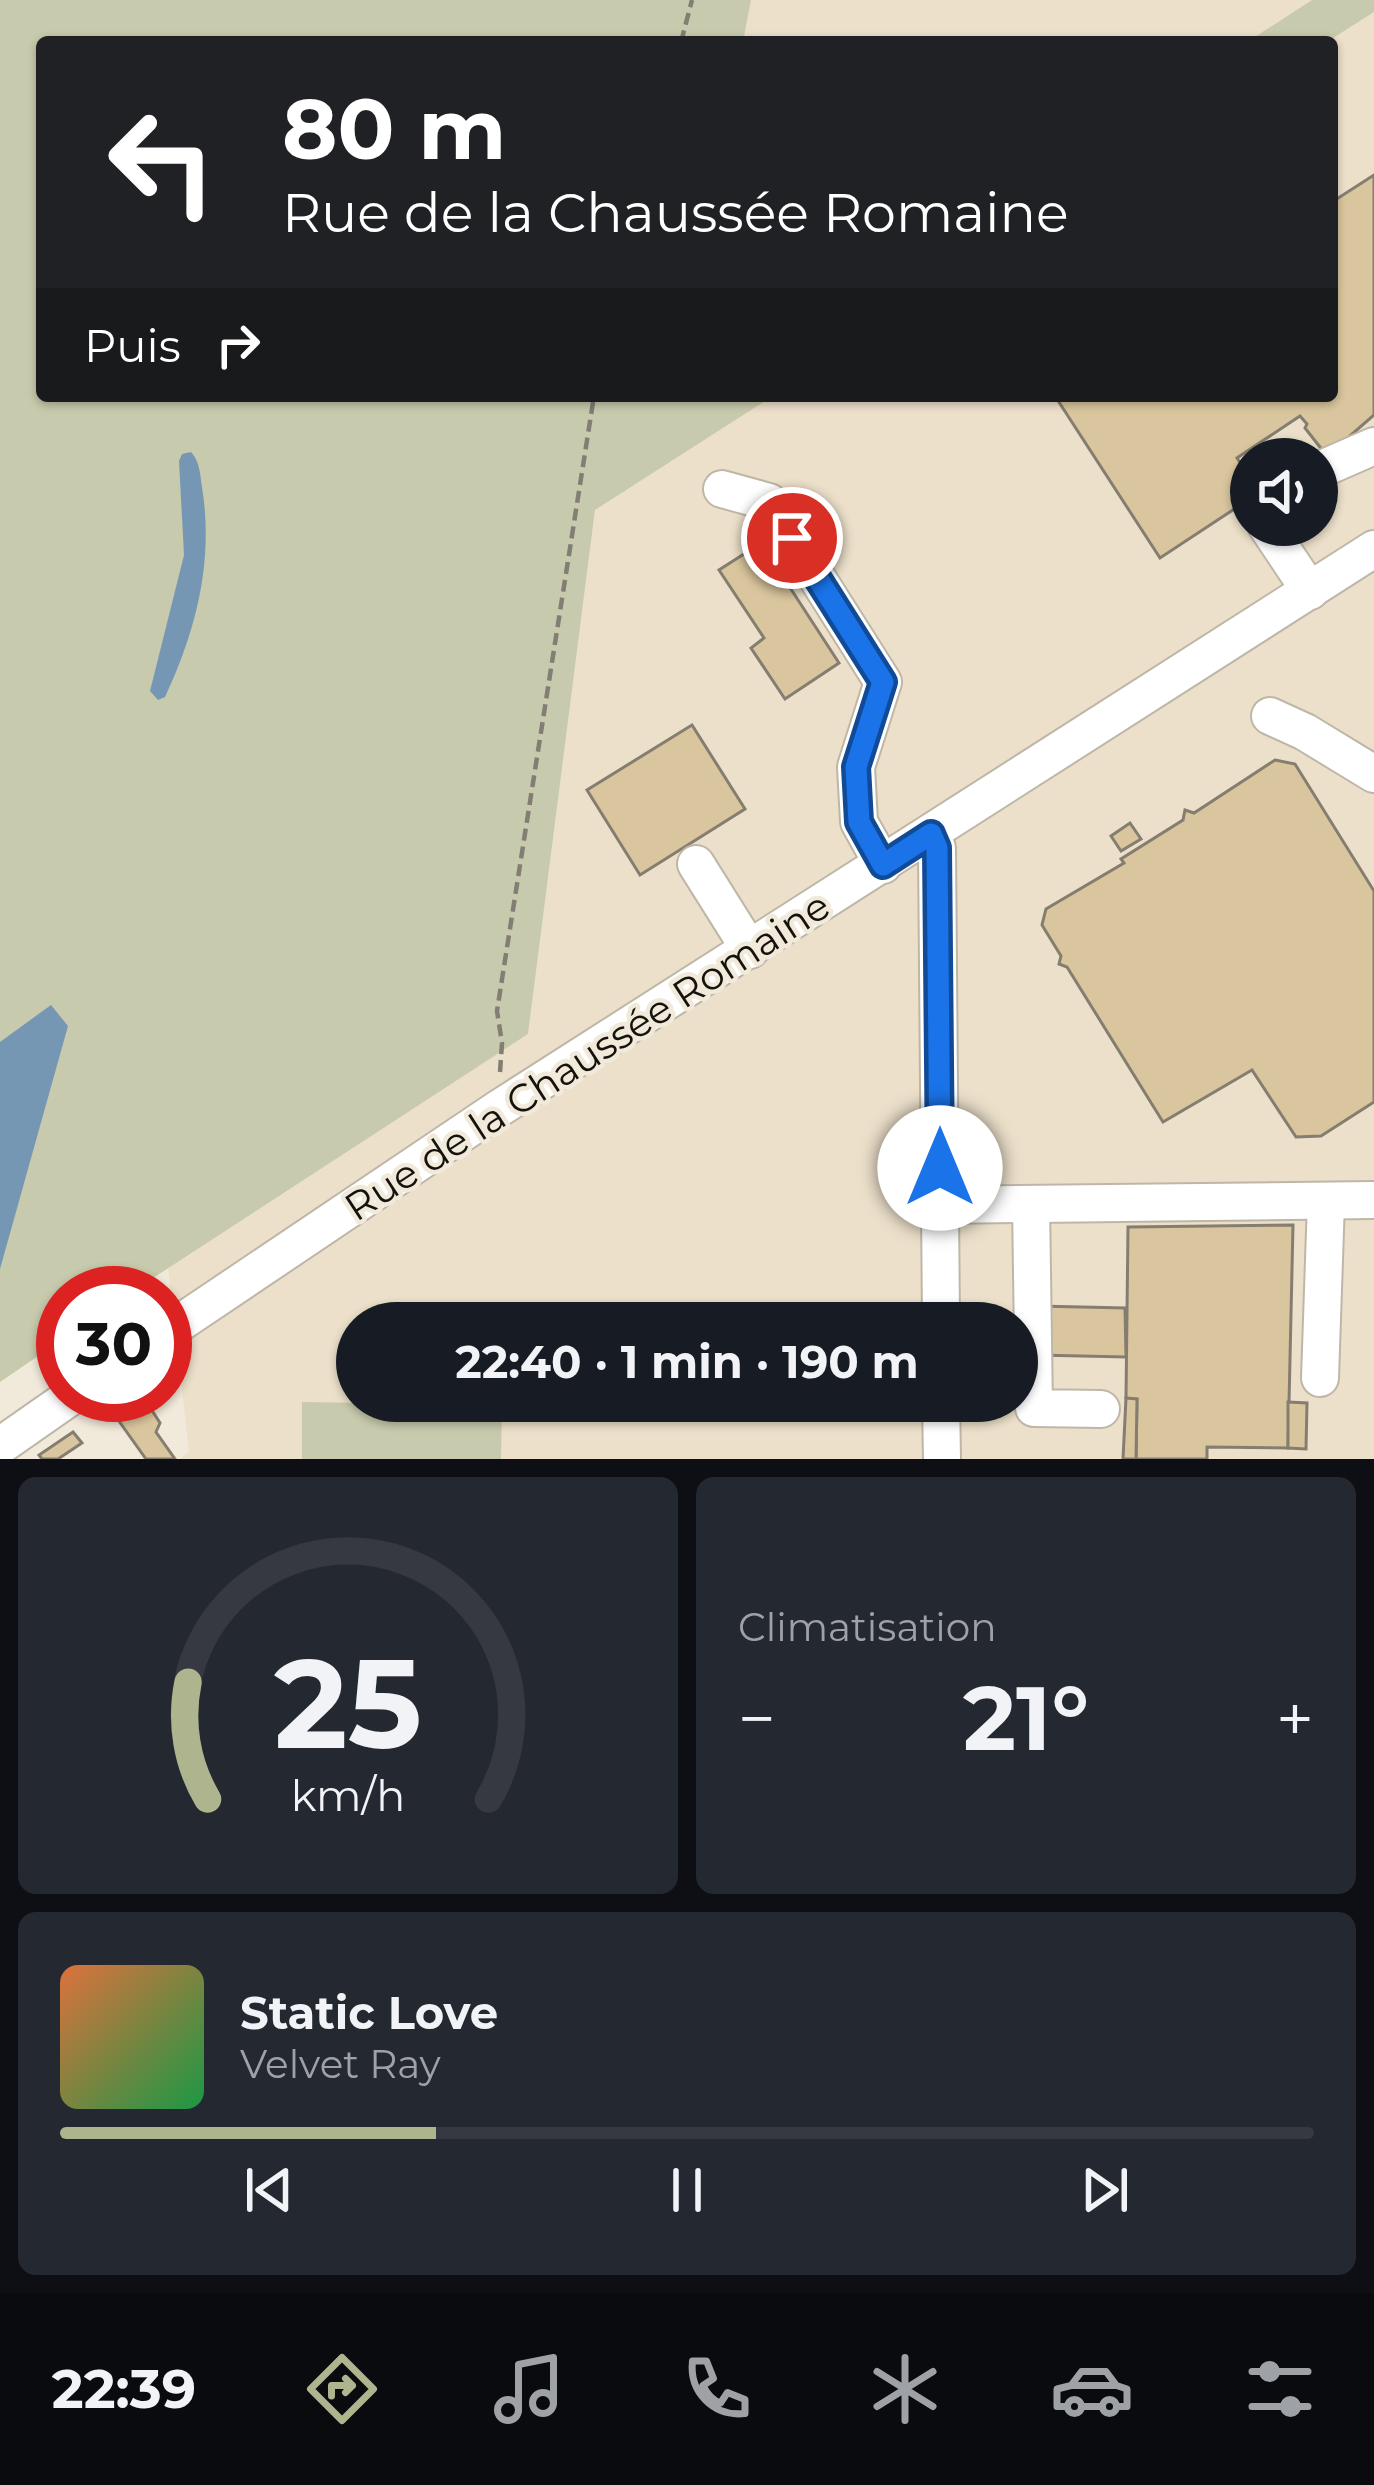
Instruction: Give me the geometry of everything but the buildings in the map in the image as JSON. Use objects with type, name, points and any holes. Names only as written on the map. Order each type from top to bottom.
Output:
[{"type":"street","points":[[1338,462],[1374,446]]},
{"type":"street","points":[[722,489],[769,502],[883,682],[856,767],[859,822],[883,865]]},
{"type":"street","points":[[1280,546],[1310,590]]},
{"type":"street","name":"Rue de la Chaussée Romaine","points":[[192,1315],[498,1109],[1310,590],[1371,557]]},
{"type":"street","points":[[1270,716],[1374,774]]},
{"type":"street","points":[[931,834],[937,848],[941,1302]]},
{"type":"street","points":[[696,864],[750,950]]},
{"type":"street","points":[[940,1205],[1374,1200]]},
{"type":"street","points":[[1320,1378],[1326,1201]]},
{"type":"street","points":[[1031,1204],[1034,1408],[1101,1409]]},
{"type":"street","points":[[0,1446],[36,1421]]},
{"type":"street","points":[[941,1422],[942,1459]]},
{"type":"path","points":[[683,36],[692,0]]},
{"type":"path","points":[[498,1109],[502,1043],[497,1011],[592,402]]},
{"type":"shaded area","points":[[751,0],[1312,0],[1256,36],[744,36]]},
{"type":"shaded area","points":[[1374,12],[1374,1459],[180,1459],[189,1452],[186,1422],[192,1422],[192,1266],[170,1266],[528,1034],[595,510],[764,402],[1338,402],[1336,36]]},
{"type":"green space","points":[[0,0],[751,0],[744,36],[36,36],[36,402],[764,402],[595,510],[528,1034],[171,1266],[36,1266],[36,1357],[0,1382]]},
{"type":"green space","points":[[1312,0],[1374,0],[1374,12],[1336,36],[1256,36]]},
{"type":"green space","points":[[302,1402],[336,1403],[336,1422],[502,1422],[501,1459],[302,1459]]},
{"type":"water","points":[[191,452],[199,468],[205,515],[204,569],[186,647],[165,697],[158,700],[150,691],[184,555],[179,461],[182,454]]},
{"type":"water","points":[[51,1005],[68,1026],[0,1269],[0,1042]]},
{"type":"route","points":[[792,538],[883,682],[856,767],[859,822],[883,865],[931,834],[937,848],[940,1168]]}]
